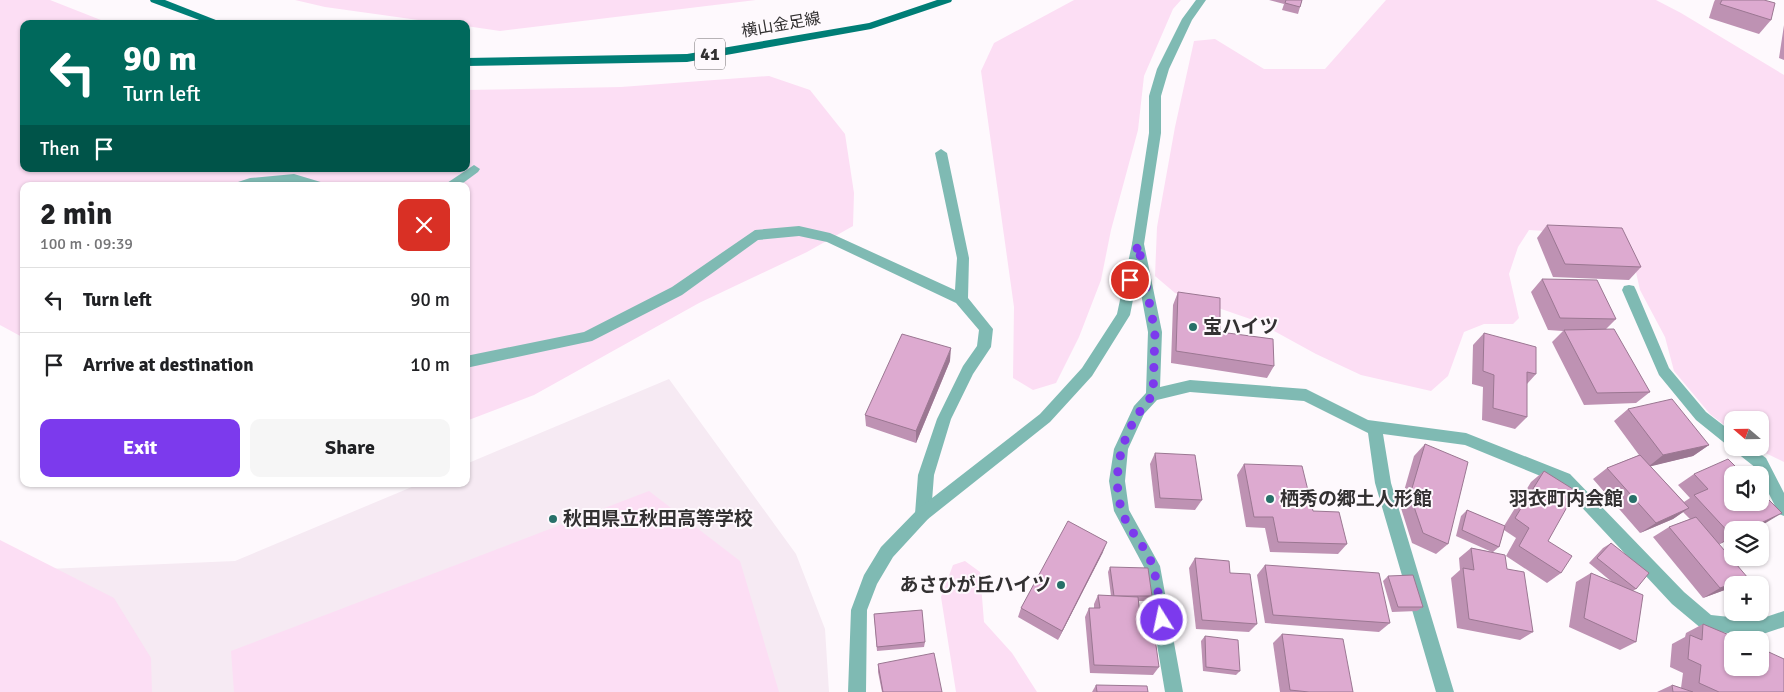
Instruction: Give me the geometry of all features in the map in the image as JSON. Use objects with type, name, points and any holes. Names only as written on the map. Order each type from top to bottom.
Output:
[{"type":"main road","points":[[155,0],[210,20]]},
{"type":"main road","name":"横山金足線","points":[[470,62],[687,58],[871,26],[947,0]]},
{"type":"street","points":[[857,692],[859,610],[870,580],[887,552],[923,514],[1045,418],[1087,372],[1123,315],[1138,244],[1155,133],[1155,96],[1164,69],[1187,20],[1201,0]]},
{"type":"street","points":[[941,153],[963,258],[962,299]]},
{"type":"street","points":[[470,172],[474,169]]},
{"type":"street","points":[[456,182],[470,172]]},
{"type":"street","points":[[250,182],[294,178],[307,182]]},
{"type":"street","points":[[470,361],[587,337],[677,291],[754,235],[799,231],[830,238],[962,299],[986,329],[984,347],[968,370],[944,418],[926,475],[923,514]]},
{"type":"street","points":[[1138,244],[1155,332],[1153,395]]},
{"type":"street","points":[[1629,290],[1664,371],[1701,416],[1724,434]]},
{"type":"street","points":[[1174,692],[1152,566],[1122,511],[1117,481],[1121,449],[1139,410],[1153,395],[1190,386],[1306,395],[1366,426],[1466,439],[1565,479],[1678,598],[1708,623],[1757,628],[1784,619]]},
{"type":"street","points":[[1374,426],[1382,483],[1445,692]]},
{"type":"street","points":[[1753,456],[1762,463],[1784,509]]},
{"type":"shaded area","points":[[0,0],[50,0],[101,20],[20,20],[20,172],[470,172],[470,90],[621,87],[769,76],[810,90],[845,134],[854,193],[853,226],[807,252],[699,303],[534,395],[470,419],[470,182],[20,182],[20,336],[0,325]]},
{"type":"shaded area","points":[[295,0],[756,0],[500,31],[470,27],[470,20],[418,20],[325,7]]},
{"type":"shaded area","points":[[1074,0],[1181,0],[1173,9],[1144,76],[1138,130],[1111,230],[1101,280],[1079,337],[1056,383],[1033,390],[1013,378],[1014,307],[981,71],[994,43]]},
{"type":"shaded area","points":[[1386,0],[1656,0],[1784,75],[1784,462],[1769,455],[1769,411],[1724,411],[1724,425],[1710,414],[1674,371],[1665,337],[1640,290],[1631,250],[1624,236],[1529,230],[1518,247],[1509,274],[1519,318],[1513,324],[1484,324],[1464,332],[1448,376],[1431,391],[1361,375],[1316,354],[1256,321],[1175,293],[1155,276],[1157,227],[1175,127],[1194,41],[1215,39],[1264,69],[1325,69]]},
{"type":"shaded area","name":"秋田県立秋田高等学校","points":[[669,379],[796,554],[825,629],[829,692],[0,692],[0,571],[235,561],[412,487],[470,487],[470,462]]},
{"type":"shaded area","points":[[649,491],[740,561],[779,692],[234,692],[231,651]]},
{"type":"shaded area","points":[[0,540],[114,598],[151,658],[152,692],[0,692]]},
{"type":"shaded area","points":[[965,561],[980,572],[984,622],[1012,653],[1037,692],[956,692],[941,597],[953,565]]},
{"type":"building","points":[[1286,0],[1302,0],[1300,7],[1285,3]]},
{"type":"building","points":[[1722,0],[1764,0],[1775,3],[1771,20],[1720,4]]},
{"type":"building","points":[[1547,225],[1622,228],[1641,267],[1565,264]]},
{"type":"building","points":[[1542,279],[1597,280],[1616,319],[1560,318]]},
{"type":"building","points":[[1178,292],[1220,298],[1220,332],[1273,339],[1274,366],[1176,351]]},
{"type":"building","points":[[1614,329],[1650,392],[1597,393],[1564,330]]},
{"type":"building","points":[[1484,333],[1536,347],[1536,374],[1527,372],[1527,417],[1493,408],[1494,375],[1483,371]]},
{"type":"building","points":[[902,334],[951,348],[916,431],[865,415]]},
{"type":"building","points":[[1672,399],[1709,445],[1663,455],[1628,409]]},
{"type":"building","points":[[1425,444],[1468,462],[1448,544],[1423,533],[1410,495]]},
{"type":"building","points":[[1155,453],[1195,455],[1202,500],[1160,498]]},
{"type":"building","points":[[1640,455],[1689,508],[1656,523],[1607,468]]},
{"type":"building","points":[[1728,459],[1735,466],[1724,466],[1724,511],[1769,511],[1769,500],[1782,513],[1765,521],[1724,521],[1724,527],[1694,495],[1708,489],[1694,474]]},
{"type":"building","name":"栖秀の郷土人形館","points":[[1244,464],[1302,466],[1313,511],[1339,512],[1347,544],[1278,542],[1273,517],[1254,517]]},
{"type":"building","points":[[1544,471],[1576,491],[1548,541],[1572,556],[1561,573],[1519,546],[1529,528],[1515,518]]},
{"type":"building","points":[[1467,510],[1505,526],[1499,547],[1462,530]]},
{"type":"building","points":[[1696,517],[1724,550],[1724,566],[1738,566],[1746,576],[1724,576],[1724,587],[1720,588],[1669,527]]},
{"type":"building","name":"あさひが丘ハイツ","points":[[1068,521],[1107,542],[1062,631],[1021,608]]},
{"type":"building","points":[[1611,543],[1649,573],[1636,589],[1597,558]]},
{"type":"building","points":[[1471,548],[1505,555],[1507,569],[1524,572],[1533,632],[1469,619],[1463,568],[1474,570]]},
{"type":"building","points":[[1195,558],[1229,561],[1230,573],[1250,574],[1257,624],[1202,620]]},
{"type":"building","points":[[1265,565],[1379,573],[1390,623],[1273,615]]},
{"type":"building","points":[[1110,567],[1148,568],[1152,596],[1114,596]]},
{"type":"building","points":[[1591,573],[1643,595],[1636,642],[1584,618]]},
{"type":"building","points":[[1413,575],[1423,607],[1398,607],[1388,576]]},
{"type":"building","points":[[1098,595],[1138,597],[1141,623],[1153,624],[1159,667],[1094,665],[1089,608],[1100,608]]},
{"type":"building","points":[[922,610],[925,642],[877,647],[874,614]]},
{"type":"building","points":[[1703,624],[1724,633],[1724,676],[1769,676],[1769,652],[1784,659],[1784,692],[1719,692],[1699,683],[1701,665],[1688,659],[1690,635],[1702,640]]},
{"type":"building","points":[[1282,634],[1343,639],[1353,692],[1290,690]]},
{"type":"building","points":[[1205,636],[1238,640],[1240,671],[1206,667]]},
{"type":"building","points":[[934,653],[942,692],[883,692],[878,664]]},
{"type":"building","points":[[1096,685],[1147,686],[1148,692],[1097,692]]},
{"type":"building","points":[[1672,685],[1693,692],[1673,692]]},
{"type":"place","name":"宝ハイツ","points":[[1193,327]]},
{"type":"place","name":"栖秀の郷土人形館","points":[[1270,499]]},
{"type":"place","name":"羽衣町内会館","points":[[1633,499]]},
{"type":"place","name":"秋田県立秋田高等学校","points":[[553,519]]},
{"type":"place","name":"あさひが丘ハイツ","points":[[1061,585]]},
{"type":"route","points":[[1130,280],[1138,244],[1155,332],[1153,395],[1139,410],[1121,449],[1117,481],[1122,511],[1152,566],[1162,620]]}]
